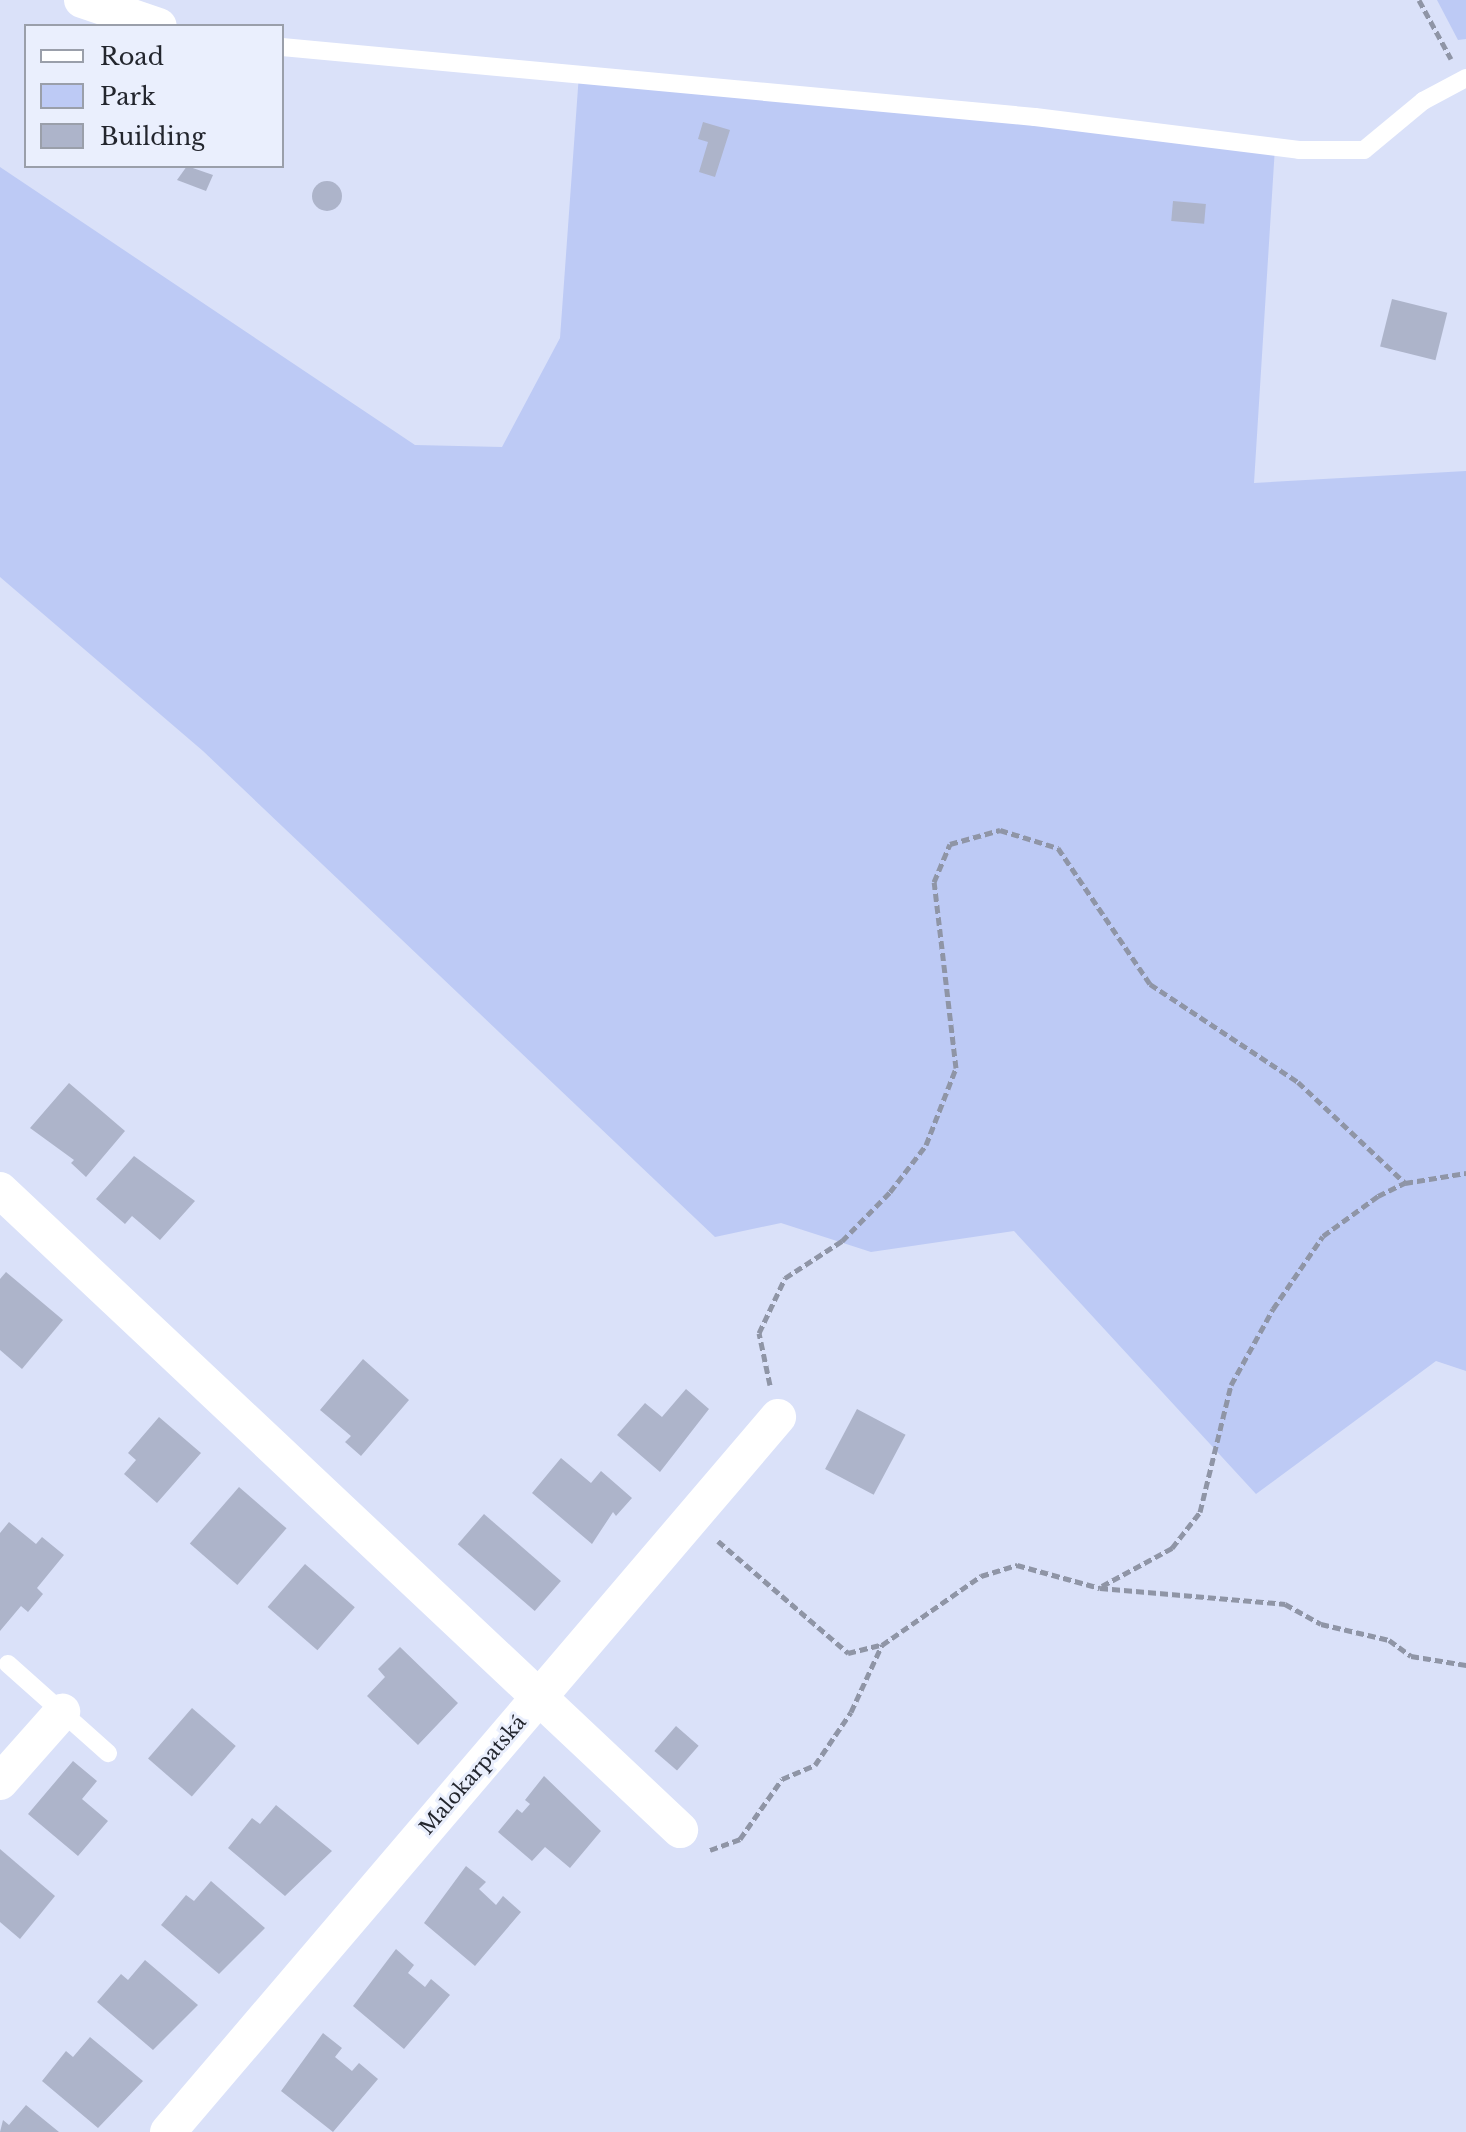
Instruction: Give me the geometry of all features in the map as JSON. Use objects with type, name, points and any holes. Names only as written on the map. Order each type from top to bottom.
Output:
[{"type":"street","points":[[82,0],[153,24]]},
{"type":"street","points":[[0,1190],[680,1830]]},
{"type":"street","name":"Malokarpatská","points":[[168,2132],[778,1417]]},
{"type":"street","points":[[0,1782],[62,1712]]},
{"type":"lane","points":[[284,47],[1035,117],[1299,150],[1364,150],[1423,101],[1464,79]]},
{"type":"lane","points":[[8,1664],[108,1753]]},
{"type":"path","points":[[1419,0],[1464,79]]},
{"type":"path","points":[[778,1417],[759,1333],[785,1278],[842,1241],[890,1192],[926,1145],[956,1068],[934,882],[950,844],[1000,830],[1058,848],[1150,984],[1298,1082],[1405,1183]]},
{"type":"path","points":[[1100,1588],[1172,1548],[1200,1512],[1231,1385],[1273,1309],[1323,1236],[1378,1196],[1405,1183],[1466,1173]]},
{"type":"path","points":[[714,1539],[848,1653],[882,1645],[981,1576],[1017,1565],[1100,1588],[1285,1604],[1321,1624],[1389,1640],[1411,1656],[1466,1665]]},
{"type":"path","points":[[680,1830],[710,1850],[740,1839],[782,1779],[815,1765],[851,1712],[882,1645]]},
{"type":"green space","points":[[1437,0],[1466,0],[1466,39],[1458,40]]},
{"type":"green space","points":[[579,74],[1275,147],[1254,483],[1466,471],[1466,1371],[1436,1361],[1256,1494],[1014,1231],[871,1252],[781,1223],[715,1237],[203,751],[0,577],[0,167],[415,445],[502,447],[560,338]]},
{"type":"building","points":[[703,122],[730,130],[715,177],[699,172],[708,142],[698,139]]},
{"type":"building","points":[[186,168],[213,175],[206,191],[177,180]]},
{"type":"building","points":[[327,181],[338,185],[342,196],[338,207],[327,211],[316,207],[312,196],[316,185]]},
{"type":"building","points":[[1173,201],[1206,204],[1204,224],[1171,221]]},
{"type":"building","points":[[1392,299],[1447,313],[1435,360],[1380,347]]},
{"type":"building","points":[[69,1083],[125,1131],[86,1177],[71,1163],[74,1160],[30,1128]]},
{"type":"building","points":[[134,1156],[195,1201],[160,1240],[132,1216],[125,1224],[96,1199]]},
{"type":"building","points":[[6,1272],[63,1320],[22,1369],[0,1350],[0,1279]]},
{"type":"building","points":[[363,1359],[409,1400],[361,1456],[345,1442],[351,1436],[320,1410]]},
{"type":"building","points":[[686,1389],[709,1409],[660,1472],[617,1435],[645,1403],[662,1417]]},
{"type":"building","points":[[857,1409],[906,1435],[874,1495],[825,1469]]},
{"type":"building","points":[[159,1417],[201,1453],[157,1503],[124,1474],[136,1460],[128,1453]]},
{"type":"building","points":[[561,1458],[591,1483],[601,1471],[632,1498],[616,1516],[613,1512],[592,1544],[532,1493]]},
{"type":"building","points":[[239,1487],[287,1528],[237,1585],[190,1544]]},
{"type":"building","points":[[484,1514],[561,1581],[535,1611],[458,1544]]},
{"type":"building","points":[[9,1522],[36,1544],[42,1537],[64,1555],[37,1588],[43,1594],[28,1612],[21,1606],[0,1631],[0,1533]]},
{"type":"building","points":[[305,1564],[355,1607],[317,1650],[268,1607]]},
{"type":"building","points":[[400,1647],[458,1703],[418,1745],[367,1696],[385,1677],[378,1669]]},
{"type":"building","points":[[192,1708],[236,1746],[192,1797],[148,1759]]},
{"type":"building","points":[[676,1726],[699,1746],[677,1771],[654,1751]]},
{"type":"building","points":[[73,1761],[97,1781],[82,1799],[108,1821],[78,1856],[28,1814]]},
{"type":"building","points":[[544,1776],[601,1831],[570,1868],[545,1847],[532,1861],[498,1832],[517,1809],[522,1813],[530,1804],[525,1800]]},
{"type":"building","points":[[276,1805],[332,1851],[285,1896],[228,1848],[252,1818],[260,1824]]},
{"type":"building","points":[[0,1849],[55,1896],[20,1939],[0,1922]]},
{"type":"building","points":[[466,1866],[486,1882],[479,1889],[496,1905],[503,1896],[521,1912],[475,1966],[424,1923]]},
{"type":"building","points":[[211,1881],[265,1928],[219,1974],[161,1925],[186,1895],[194,1901]]},
{"type":"building","points":[[396,1949],[414,1965],[408,1973],[425,1987],[431,1979],[450,1995],[404,2049],[353,2006]]},
{"type":"building","points":[[145,1960],[198,2005],[153,2050],[97,2002],[121,1974],[128,1980]]},
{"type":"building","points":[[323,2033],[342,2048],[335,2057],[352,2071],[359,2063],[378,2079],[333,2132],[281,2091]]},
{"type":"building","points":[[90,2037],[143,2081],[98,2128],[42,2081],[66,2051],[73,2057]]},
{"type":"building","points":[[26,2105],[59,2132],[0,2132],[3,2120],[9,2125]]}]
